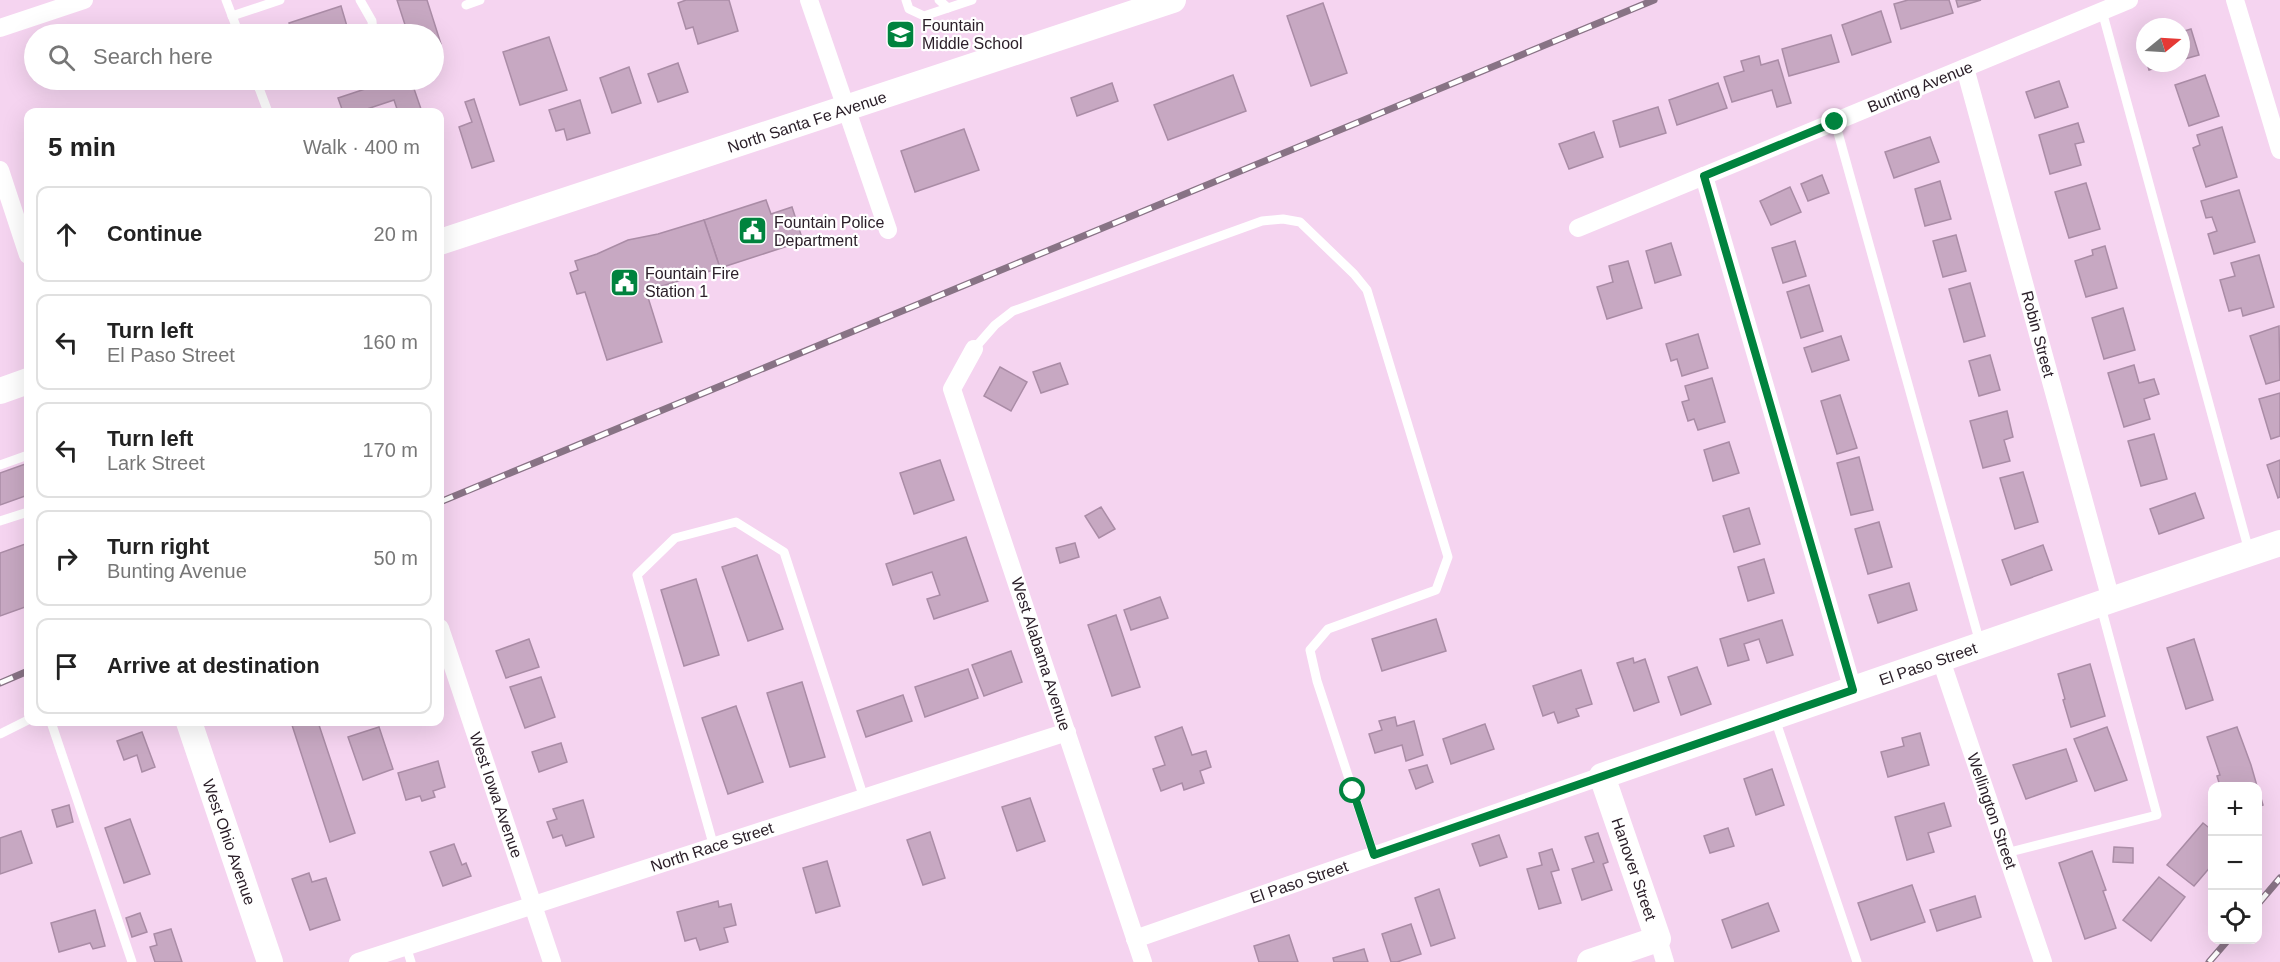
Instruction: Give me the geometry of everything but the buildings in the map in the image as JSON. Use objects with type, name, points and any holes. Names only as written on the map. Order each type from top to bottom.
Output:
[{"type":"main road","name":"North Santa Fe Avenue","points":[[444,241],[1173,0]]},
{"type":"main road","points":[[0,391],[24,382]]},
{"type":"main road","name":"El Paso Street","points":[[1602,776],[2280,543]]},
{"type":"main road","name":"West Ohio Avenue","points":[[190,726],[270,962]]},
{"type":"main road","name":"Hanover Street","points":[[1602,776],[1662,950]]},
{"type":"main road","points":[[1590,962],[1662,950]]},
{"type":"street","points":[[0,28],[84,0]]},
{"type":"street","points":[[809,0],[888,230]]},
{"type":"street","name":"Bunting Avenue","points":[[1578,228],[2129,0]]},
{"type":"street","points":[[2235,0],[2280,150]]},
{"type":"street","name":"Robin Street","points":[[1965,68],[2106,602]]},
{"type":"street","points":[[0,170],[19,214],[24,237]]},
{"type":"street","points":[[1704,176],[1853,690]]},
{"type":"street","name":"West Alabama Avenue","points":[[974,349],[952,389],[1143,962]]},
{"type":"street","name":"West Iowa Avenue","points":[[444,640],[552,962]]},
{"type":"street","name":"Wellington Street","points":[[1941,660],[2043,962]]},
{"type":"street","name":"North Race Street","points":[[358,962],[409,954],[534,905],[1067,732]]},
{"type":"street","name":"El Paso Street","points":[[1135,939],[1602,776]]},
{"type":"lane","points":[[226,0],[235,24]]},
{"type":"lane","points":[[232,16],[280,0]]},
{"type":"lane","points":[[360,0],[372,24]]},
{"type":"lane","points":[[466,5],[480,0]]},
{"type":"lane","points":[[906,0],[909,9],[924,16],[972,0]]},
{"type":"lane","points":[[939,0],[948,8]]},
{"type":"lane","points":[[2102,11],[2250,554]]},
{"type":"lane","points":[[260,90],[266,108]]},
{"type":"lane","points":[[1835,122],[1981,646]]},
{"type":"lane","points":[[974,349],[996,325],[1013,311],[1262,221],[1283,219],[1300,222],[1346,266],[1367,290],[1448,557],[1436,590],[1328,629],[1310,650],[1317,681],[1374,855]]},
{"type":"lane","points":[[0,465],[24,456]]},
{"type":"lane","points":[[0,521],[24,513]]},
{"type":"lane","points":[[714,847],[637,575],[675,538],[736,522],[784,552],[864,798]]},
{"type":"lane","points":[[2006,854],[2157,815],[2106,602]]},
{"type":"lane","points":[[1774,717],[1857,962]]},
{"type":"lane","points":[[0,734],[24,722]]},
{"type":"lane","points":[[52,726],[132,962]]},
{"type":"railway","points":[[444,500],[1654,0]]},
{"type":"railway","points":[[0,683],[24,673]]},
{"type":"railway","points":[[2262,899],[2280,878]]},
{"type":"railway","points":[[2209,962],[2225,944]]},
{"type":"place","name":"Fountain Middle School","points":[[901,34]]},
{"type":"place","name":"Fountain Police Department","points":[[753,231]]},
{"type":"place","name":"Fountain Fire Station 1","points":[[624,282]]},
{"type":"route","points":[[1353,791],[1374,855],[1853,690],[1704,176],[1835,122]]}]
